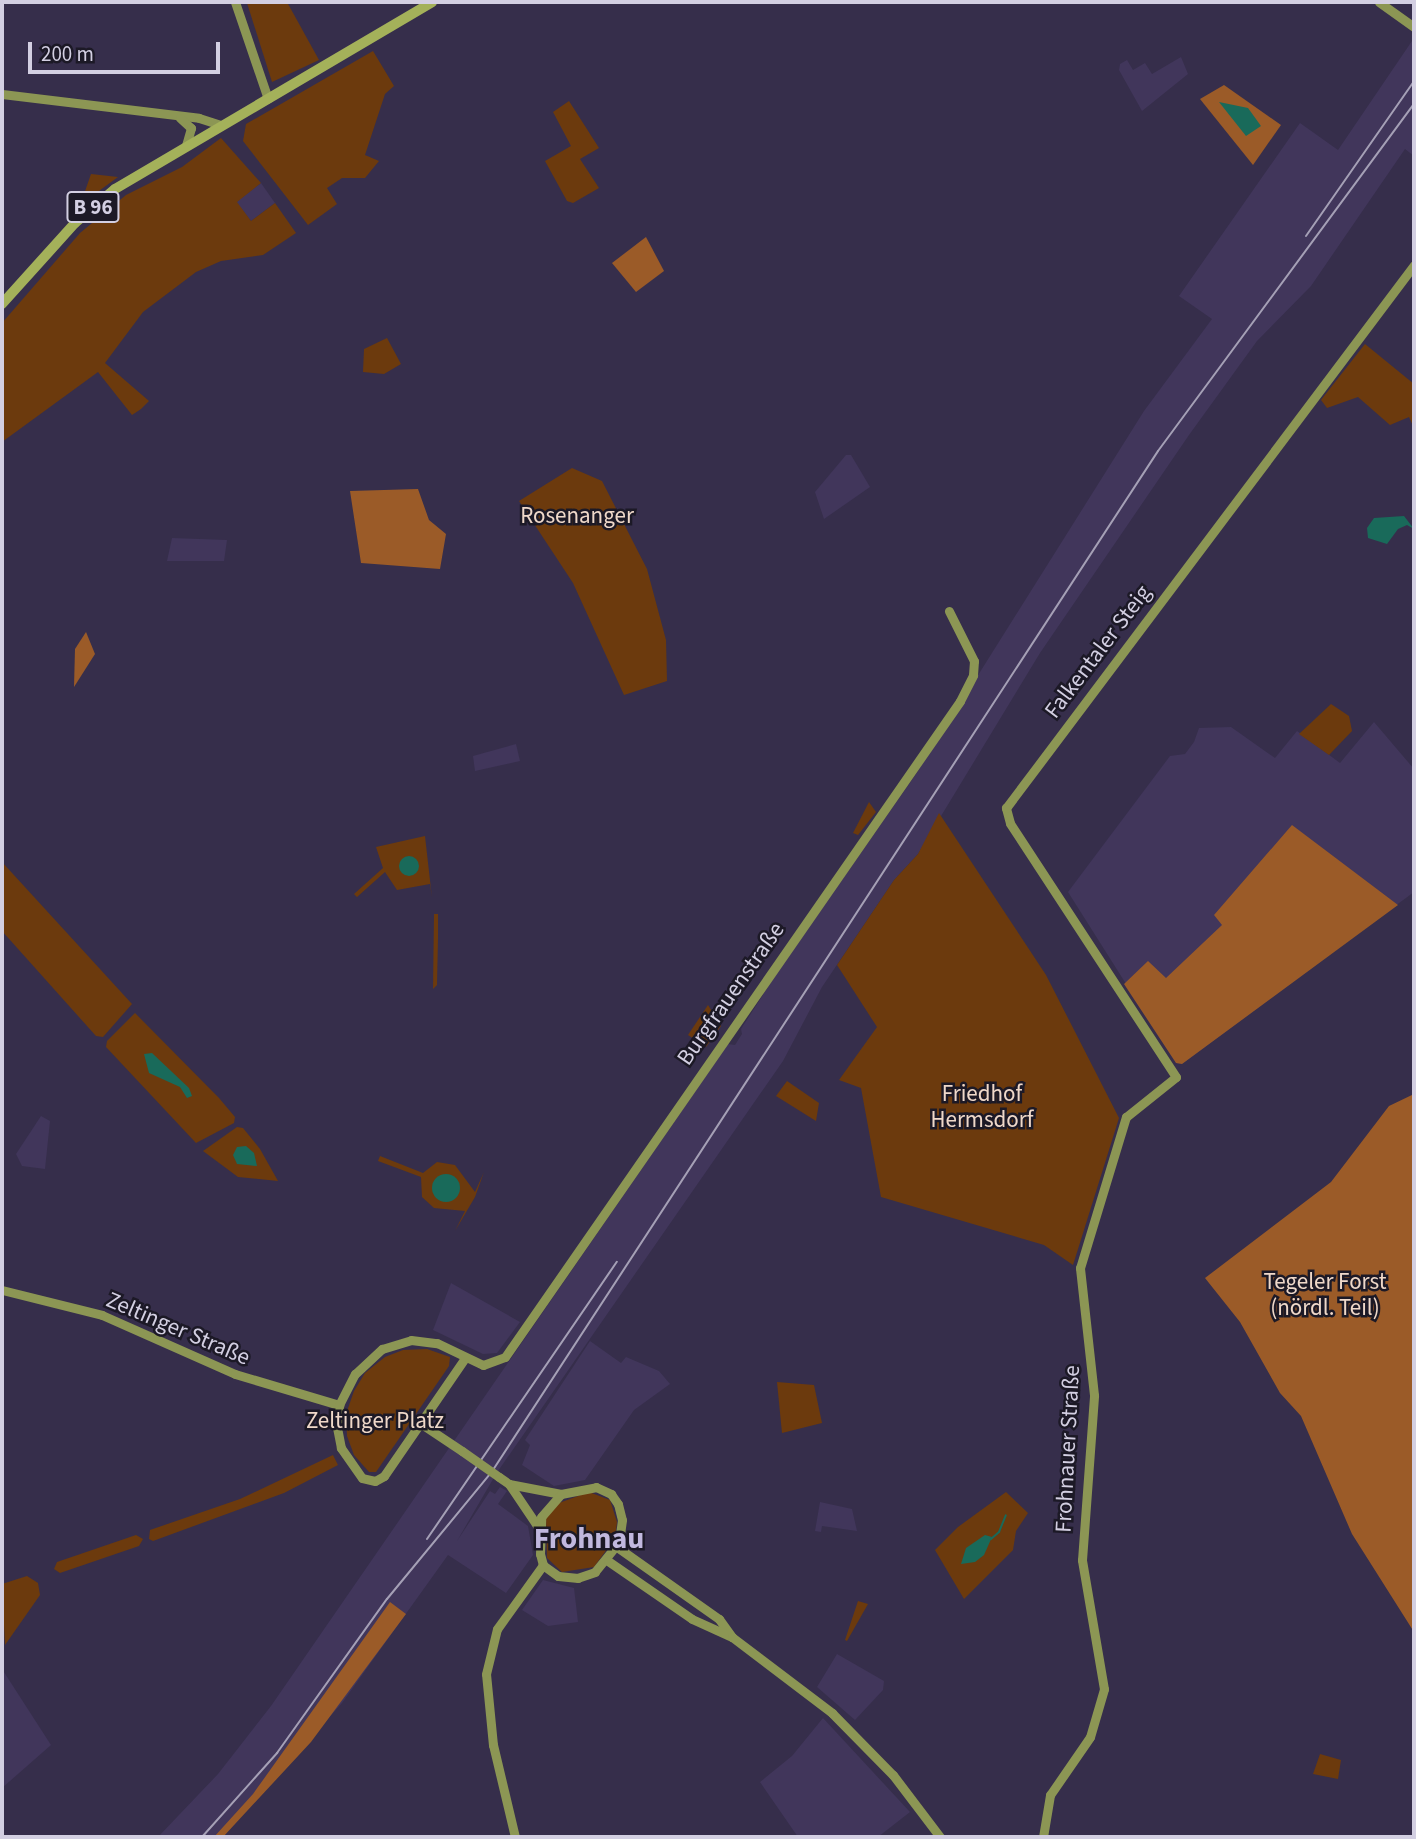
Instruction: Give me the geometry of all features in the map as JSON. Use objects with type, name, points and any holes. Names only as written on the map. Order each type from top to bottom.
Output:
[{"type":"main road","name":"B 96","points":[[2,304],[75,223],[115,189],[432,2]]},
{"type":"street","points":[[235,2],[268,99]]},
{"type":"street","points":[[1379,2],[1414,27]]},
{"type":"street","points":[[2,94],[220,125]]},
{"type":"street","points":[[178,117],[191,128],[186,145]]},
{"type":"street","name":"Falkentaler Steig","points":[[1176,1077],[1010,823],[1006,808],[1414,265]]},
{"type":"street","name":"Burgfrauenstraße","points":[[465,1358],[490,1366],[505,1357],[960,701],[973,675],[974,661],[949,611]]},
{"type":"street","name":"Frohnauer Straße","points":[[1043,1837],[1050,1795],[1090,1737],[1104,1689],[1082,1560],[1094,1395],[1080,1268],[1126,1117],[1176,1077]]},
{"type":"street","name":"Zeltinger Straße","points":[[2,1290],[98,1314],[235,1374],[339,1405]]},
{"type":"street","points":[[432,1341],[465,1358],[384,1476],[370,1481],[348,1462],[341,1448],[339,1405],[360,1367],[391,1345],[432,1341]]},
{"type":"street","points":[[420,1423],[509,1484],[538,1527],[543,1564],[497,1629],[486,1674],[494,1752],[515,1837]]},
{"type":"street","points":[[509,1484],[561,1494],[596,1487],[611,1493],[622,1520],[617,1548],[608,1561],[578,1578],[558,1576],[543,1564]]},
{"type":"street","points":[[538,1527],[545,1509],[561,1494]]},
{"type":"street","points":[[617,1548],[719,1619],[732,1637]]},
{"type":"street","points":[[608,1561],[692,1619],[732,1637],[854,1733],[897,1779],[940,1837]]},
{"type":"shaded area","points":[[1414,38],[1414,156],[1405,149],[1311,286],[1257,341],[1189,435],[1040,653],[918,854],[894,880],[822,987],[783,1061],[496,1474],[457,1541],[490,1491],[495,1494],[500,1487],[507,1491],[498,1504],[528,1526],[533,1555],[506,1593],[448,1555],[342,1703],[223,1837],[158,1837],[218,1774],[271,1706],[728,1044],[735,1045],[742,1034],[741,1029],[775,976],[916,774],[1144,411],[1212,319],[1179,296],[1300,123],[1338,150]]},
{"type":"shaded area","points":[[1181,57],[1188,74],[1142,111],[1119,70],[1120,64],[1127,60],[1133,70],[1145,63],[1152,74]]},
{"type":"shaded area","points":[[1219,102],[1248,108],[1261,126],[1246,136]]},
{"type":"shaded area","points":[[261,183],[275,203],[251,221],[236,202]]},
{"type":"shaded area","points":[[846,455],[851,455],[870,487],[824,519],[815,492]]},
{"type":"shaded area","points":[[1404,516],[1414,529],[1407,525],[1398,529],[1387,544],[1368,538],[1367,528],[1374,518]]},
{"type":"shaded area","points":[[172,538],[227,540],[224,561],[167,561]]},
{"type":"shaded area","points":[[1374,722],[1414,769],[1414,892],[1182,1064],[1176,1063],[1068,892],[1170,756],[1185,754],[1194,742],[1199,728],[1231,727],[1275,758],[1297,731],[1340,763]]},
{"type":"shaded area","points":[[516,744],[520,761],[475,771],[473,756]]},
{"type":"shaded area","points":[[409,856],[416,859],[419,866],[416,873],[409,876],[402,873],[399,866],[402,859]]},
{"type":"shaded area","points":[[152,1053],[189,1088],[192,1096],[187,1098],[180,1087],[149,1073],[144,1054]]},
{"type":"shaded area","points":[[41,1116],[50,1121],[45,1169],[22,1166],[16,1154]]},
{"type":"shaded area","points":[[246,1146],[254,1153],[257,1166],[237,1164],[233,1155],[237,1147]]},
{"type":"shaded area","points":[[446,1174],[456,1178],[460,1188],[456,1198],[446,1202],[436,1198],[432,1188],[436,1178]]},
{"type":"shaded area","points":[[451,1283],[520,1322],[497,1353],[483,1354],[433,1330]]},
{"type":"shaded area","points":[[590,1341],[621,1363],[626,1357],[659,1371],[670,1384],[634,1410],[585,1480],[554,1486],[522,1465],[530,1445],[525,1440]]},
{"type":"shaded area","points":[[820,1502],[852,1509],[857,1531],[822,1526],[821,1532],[815,1531]]},
{"type":"shaded area","points":[[985,1535],[992,1537],[984,1555],[975,1562],[961,1564],[966,1548]]},
{"type":"shaded area","points":[[543,1580],[574,1588],[578,1622],[548,1626],[522,1610]]},
{"type":"shaded area","points":[[837,1654],[884,1681],[883,1690],[855,1720],[817,1687]]},
{"type":"shaded area","points":[[2,1669],[51,1745],[2,1788]]},
{"type":"shaded area","points":[[823,1718],[910,1812],[878,1837],[798,1837],[760,1782],[792,1756]]},
{"type":"green space","points":[[287,2],[319,60],[272,82],[247,3]]},
{"type":"green space","points":[[373,51],[394,86],[385,94],[365,155],[379,161],[365,178],[342,178],[327,188],[337,204],[308,225],[243,141],[246,124]]},
{"type":"green space","points":[[1224,85],[1281,125],[1253,165],[1200,99]]},
{"type":"green space","points":[[569,101],[599,148],[580,159],[599,188],[573,203],[567,201],[545,161],[571,146],[553,112]]},
{"type":"green space","points":[[221,138],[261,183],[237,202],[251,221],[275,203],[296,233],[263,255],[221,261],[196,272],[143,312],[105,363],[149,401],[141,409],[132,415],[98,372],[2,442],[2,323],[80,233],[126,195],[182,167]]},
{"type":"green space","points":[[91,174],[118,177],[77,207],[83,197]]},
{"type":"green space","points":[[646,237],[664,271],[636,292],[612,263]]},
{"type":"green space","points":[[387,338],[401,364],[384,374],[363,372],[364,349]]},
{"type":"green space","points":[[1365,344],[1414,384],[1414,428],[1409,417],[1390,425],[1358,397],[1327,408],[1321,400]]},
{"type":"green space","name":"Rosenanger","points":[[572,468],[602,481],[647,569],[666,640],[667,681],[624,695],[573,583],[519,501]]},
{"type":"green space","points":[[418,489],[429,520],[446,534],[440,569],[361,563],[350,491]]},
{"type":"green space","points":[[86,632],[95,654],[74,687],[75,649]]},
{"type":"green space","points":[[1331,704],[1349,716],[1352,731],[1329,755],[1299,734]]},
{"type":"green space","points":[[869,802],[876,812],[858,835],[853,833]]},
{"type":"green space","name":"Friedhof Hermsdorf","points":[[939,813],[1046,975],[1119,1118],[1073,1265],[1044,1245],[881,1197],[861,1088],[839,1080],[877,1027],[837,965],[894,880],[918,854]]},
{"type":"green space","points":[[1292,825],[1398,905],[1182,1064],[1176,1063],[1124,984],[1148,961],[1166,978],[1222,925],[1214,915]]},
{"type":"green space","points":[[425,836],[432,898],[430,884],[397,890],[385,872],[357,897],[354,894],[383,868],[376,847]]},
{"type":"green space","points":[[2,862],[132,1004],[103,1037],[96,1036],[2,931]]},
{"type":"green space","points":[[434,914],[438,914],[438,938],[437,985],[433,989]]},
{"type":"green space","points":[[708,1005],[721,1026],[706,1047],[688,1035]]},
{"type":"green space","points":[[135,1013],[219,1098],[235,1117],[234,1123],[196,1143],[106,1047],[107,1041]]},
{"type":"green space","points":[[787,1081],[819,1103],[816,1121],[776,1096]]},
{"type":"green space","name":"Tegeler Forst (nördl. Teil)","points":[[1414,1094],[1414,1632],[1352,1534],[1301,1416],[1280,1393],[1240,1322],[1205,1278],[1331,1182],[1389,1106]]},
{"type":"green space","points":[[237,1127],[243,1128],[260,1149],[278,1181],[238,1177],[203,1151]]},
{"type":"green space","points":[[380,1156],[423,1173],[437,1162],[455,1165],[475,1192],[484,1172],[475,1197],[455,1231],[465,1211],[434,1208],[422,1197],[421,1177],[378,1161]]},
{"type":"green space","name":"Zeltinger Platz","points":[[427,1349],[450,1357],[449,1366],[376,1472],[369,1472],[354,1455],[347,1436],[346,1414],[354,1391],[365,1373],[385,1357],[403,1350]]},
{"type":"green space","points":[[777,1382],[814,1385],[822,1423],[782,1433]]},
{"type":"green space","points":[[333,1455],[338,1465],[284,1493],[153,1541],[149,1539],[150,1530],[240,1499]]},
{"type":"green space","points":[[589,1492],[610,1500],[617,1522],[615,1538],[594,1567],[562,1572],[547,1558],[546,1518],[559,1503]]},
{"type":"green space","points":[[1006,1492],[1028,1513],[1016,1531],[1013,1550],[964,1599],[935,1550],[958,1527]]},
{"type":"green space","points":[[136,1535],[143,1539],[139,1546],[60,1573],[54,1569],[57,1562]]},
{"type":"green space","points":[[27,1576],[38,1583],[40,1595],[5,1645],[2,1584]]},
{"type":"green space","points":[[858,1601],[868,1604],[847,1641],[845,1640]]},
{"type":"green space","points":[[390,1602],[406,1614],[311,1742],[223,1837],[214,1837],[253,1794]]},
{"type":"green space","points":[[1320,1754],[1341,1760],[1338,1779],[1313,1774]]},
{"type":"waterway","points":[[991,1539],[999,1532],[1006,1515]]},
{"type":"tram line","points":[[1306,236],[1414,81]]},
{"type":"tram line","points":[[202,1837],[277,1753],[387,1599],[491,1473],[1158,451],[1414,104]]},
{"type":"tram line","points":[[427,1539],[617,1262]]},
{"type":"district","name":"Frohnau","points":[[589,1539]]}]
